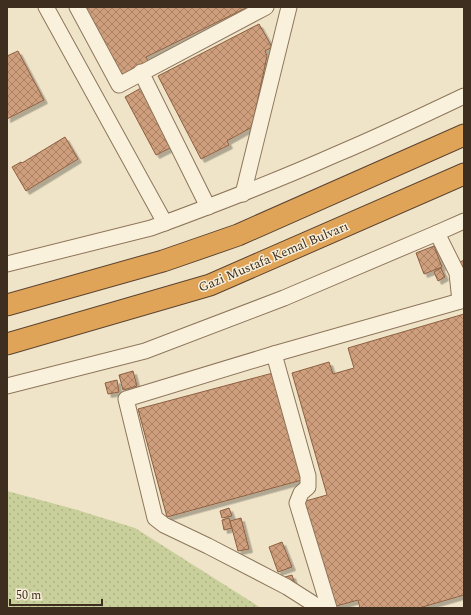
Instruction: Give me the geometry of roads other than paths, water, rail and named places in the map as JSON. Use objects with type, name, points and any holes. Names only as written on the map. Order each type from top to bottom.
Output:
[{"type":"highway","points":[[7,305],[163,261],[238,235],[464,135]]},
{"type":"highway","name":"Gazi Mustafa Kemal Bulvarı","points":[[7,344],[210,285],[464,174]]},
{"type":"street","points":[[46,7],[166,223]]},
{"type":"street","points":[[77,7],[119,85],[266,7]]},
{"type":"street","points":[[243,194],[289,7]]},
{"type":"street","points":[[141,72],[208,207]]},
{"type":"street","points":[[7,264],[166,223],[243,194],[339,154],[464,96]]},
{"type":"street","points":[[7,386],[145,351],[284,298],[437,234],[464,221]]},
{"type":"street","points":[[320,608],[287,587],[164,525],[155,518],[126,398],[462,300],[457,274],[437,234]]},
{"type":"street","points":[[274,354],[308,476],[308,487],[301,493],[297,503],[329,608]]}]
